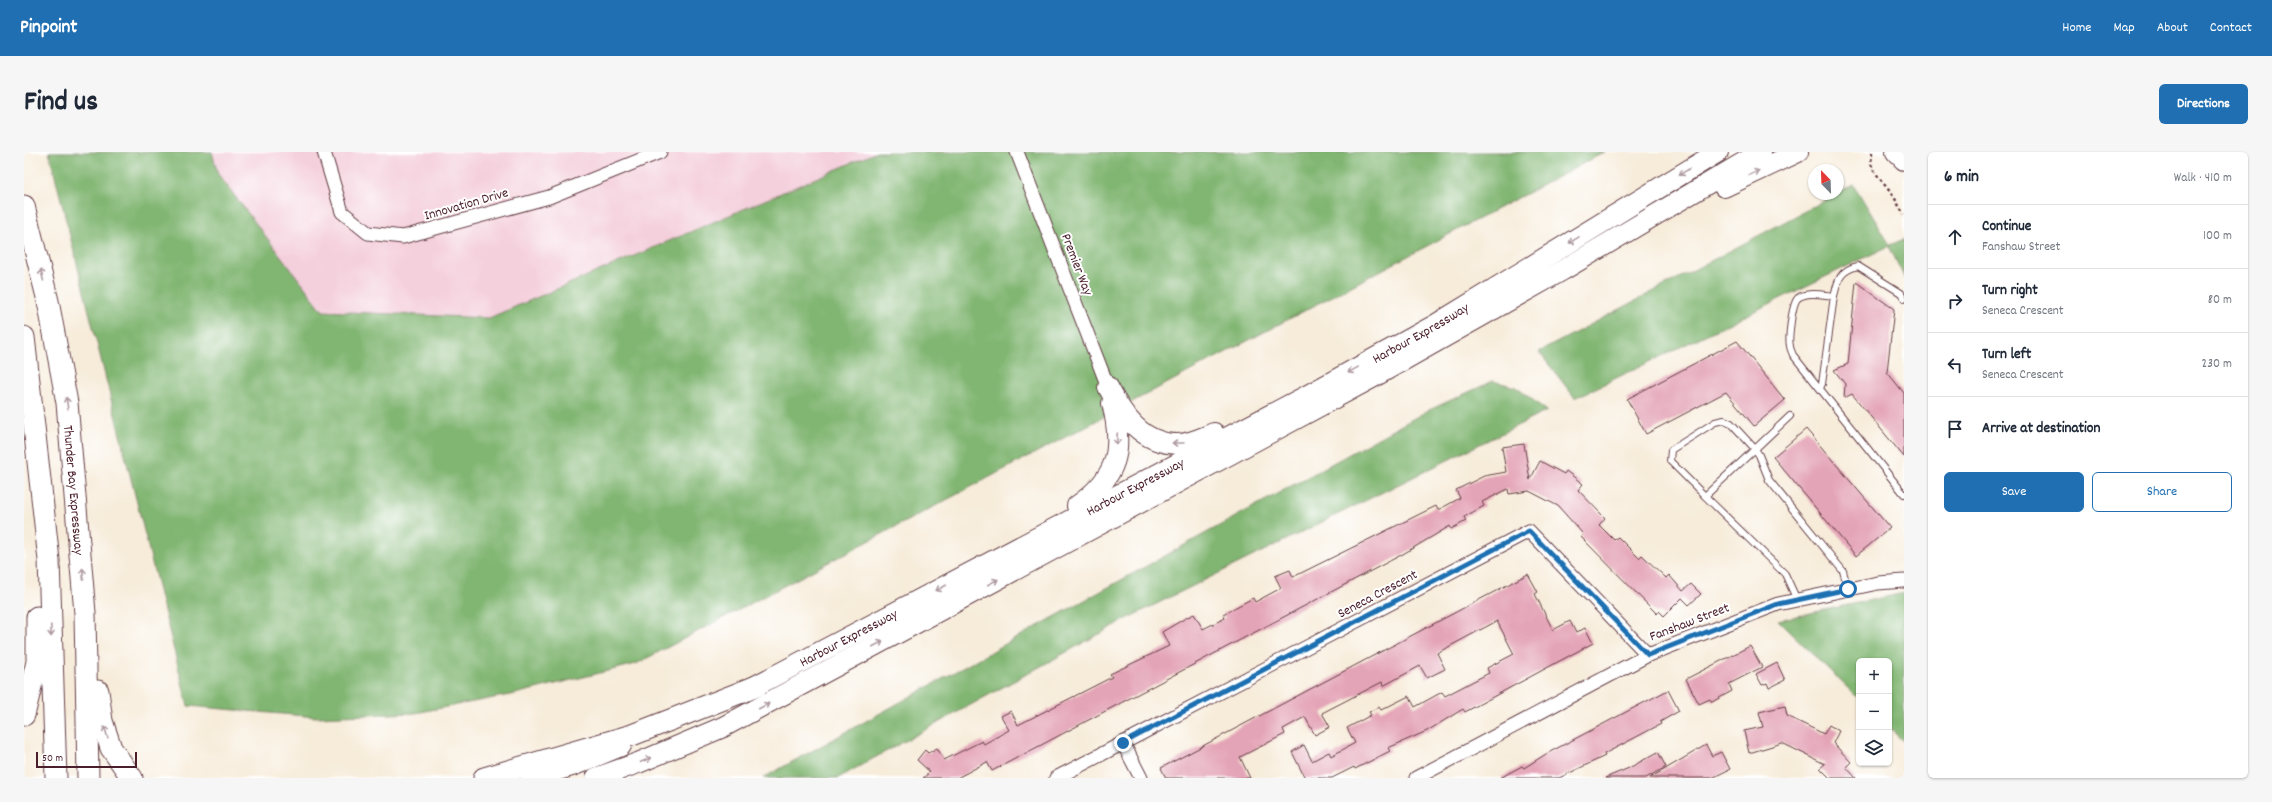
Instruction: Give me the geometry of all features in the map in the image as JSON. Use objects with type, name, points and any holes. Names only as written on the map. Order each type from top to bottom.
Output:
[{"type":"highway","name":"Thunder Bay Expressway","points":[[24,206],[48,301],[67,403],[85,613],[88,778]]},
{"type":"highway","points":[[24,337],[48,560],[56,778]]},
{"type":"highway","points":[[24,715],[37,662],[38,581],[31,397]]},
{"type":"highway","points":[[85,613],[102,721],[111,748],[132,778]]},
{"type":"highway","points":[[484,778],[632,735],[757,686]]},
{"type":"main road","name":"Harbour Expressway","points":[[531,778],[572,766],[676,725],[757,686],[1306,396],[1435,325],[1718,152]]},
{"type":"main road","name":"Harbour Expressway","points":[[596,778],[638,763],[723,727],[1372,378],[1563,270],[1762,152]]},
{"type":"main road","points":[[1617,237],[1798,152]]},
{"type":"main road","points":[[1896,152],[1904,160]]},
{"type":"main road","points":[[1108,387],[1118,408],[1138,432],[1154,440],[1178,444],[1194,441],[1306,396]]},
{"type":"main road","points":[[1001,557],[1094,494],[1106,482],[1114,464],[1118,441],[1118,425],[1108,387]]},
{"type":"street","name":"Innovation Drive","points":[[324,152],[342,212],[368,233],[403,237],[549,196],[660,152]]},
{"type":"street","name":"Premier Way","points":[[1018,152],[1108,387]]},
{"type":"street","name":"Seneca Crescent","points":[[1123,743],[1529,531],[1648,655]]},
{"type":"street","name":"Fanshaw Street","points":[[1416,778],[1648,655],[1778,604],[1878,583],[1904,581]]},
{"type":"street","points":[[1056,778],[1123,743],[1141,778]]},
{"type":"lane","points":[[1820,388],[1822,384],[1834,296],[1840,275],[1850,268],[1858,266],[1901,293],[1904,298]]},
{"type":"lane","points":[[1834,296],[1806,294],[1797,298],[1794,304],[1789,346],[1793,355],[1904,494]]},
{"type":"lane","points":[[1705,496],[1790,416]]},
{"type":"lane","points":[[1797,600],[1785,574],[1670,461],[1671,450],[1715,422],[1724,420],[1730,423],[1755,449],[1769,480],[1842,571],[1848,589]]},
{"type":"path","points":[[1872,152],[1871,164],[1874,171],[1894,197],[1904,215]]},
{"type":"shaded area","points":[[212,152],[877,152],[489,318],[323,311],[218,174]]},
{"type":"green space","points":[[49,152],[212,152],[218,174],[323,311],[489,318],[877,152],[1605,152],[636,664],[515,694],[415,713],[317,717],[188,706]]},
{"type":"green space","points":[[1854,185],[1890,245],[1904,239],[1904,277],[1889,246],[1575,398],[1539,352],[1826,200],[1844,200],[1844,190]]},
{"type":"green space","points":[[1493,381],[1516,387],[1547,411],[1132,616],[838,778],[763,778],[1427,411]]},
{"type":"green space","points":[[1904,593],[1904,742],[1892,731],[1892,658],[1856,658],[1856,696],[1778,620]]},
{"type":"building","points":[[1856,282],[1894,309],[1887,372],[1904,393],[1904,457],[1852,394],[1844,398],[1845,384],[1834,370],[1848,364]]},
{"type":"building","points":[[1737,341],[1785,400],[1754,426],[1726,392],[1646,434],[1627,399]]},
{"type":"building","points":[[1806,429],[1890,528],[1856,556],[1773,457]]},
{"type":"building","points":[[1524,444],[1530,480],[1540,461],[1564,474],[1566,471],[1583,484],[1578,490],[1605,518],[1599,525],[1614,540],[1618,537],[1639,558],[1642,555],[1666,578],[1669,575],[1683,591],[1691,584],[1701,594],[1689,605],[1682,598],[1664,616],[1659,611],[1657,614],[1581,537],[1583,534],[1558,506],[1529,491],[1509,494],[1508,489],[1482,502],[1484,506],[1464,517],[1466,521],[1451,529],[1450,526],[1403,554],[992,771],[987,762],[957,778],[923,778],[930,772],[917,760],[925,750],[928,753],[937,748],[944,760],[982,741],[984,744],[1009,730],[1001,716],[1011,711],[1018,725],[1112,677],[1110,674],[1169,646],[1162,632],[1184,619],[1194,614],[1203,629],[1225,618],[1223,614],[1253,598],[1255,602],[1281,588],[1275,576],[1290,570],[1293,577],[1436,506],[1438,510],[1460,498],[1456,490],[1484,476],[1506,472],[1502,447]]},
{"type":"building","points":[[1528,574],[1538,592],[1535,594],[1553,630],[1570,621],[1576,633],[1585,628],[1593,643],[1465,712],[1463,709],[1427,731],[1388,748],[1390,751],[1355,769],[1354,767],[1332,778],[1305,778],[1292,752],[1304,745],[1312,761],[1329,752],[1331,756],[1355,743],[1347,728],[1371,715],[1369,712],[1379,707],[1381,710],[1409,696],[1415,707],[1442,692],[1445,696],[1489,673],[1487,668],[1514,654],[1497,621],[1437,653],[1445,669],[1427,678],[1420,666],[1383,686],[1382,682],[1322,713],[1330,727],[1315,735],[1305,717],[1283,729],[1285,734],[1240,757],[1250,778],[1166,778],[1161,768]]},
{"type":"building","points":[[1750,646],[1762,667],[1729,684],[1732,691],[1712,702],[1710,699],[1699,704],[1686,679]]},
{"type":"building","points":[[1777,663],[1785,680],[1769,688],[1767,683],[1762,685],[1756,674]]},
{"type":"building","points":[[1668,690],[1679,711],[1660,722],[1661,724],[1604,754],[1605,756],[1559,778],[1500,778],[1522,766],[1524,768],[1546,754]]},
{"type":"building","points":[[1785,706],[1787,716],[1824,734],[1829,725],[1839,731],[1833,743],[1851,762],[1846,767],[1856,778],[1830,778],[1820,768],[1825,764],[1782,743],[1749,753],[1744,731],[1763,727],[1759,712]]},
{"type":"building","points":[[1706,745],[1712,756],[1721,752],[1730,769],[1712,778],[1650,778]]},
{"type":"building","points":[[1658,752],[1666,767],[1646,778],[1605,778],[1629,768]]},
{"type":"route","points":[[1123,743],[1529,531],[1648,655],[1778,604],[1848,589]]}]
